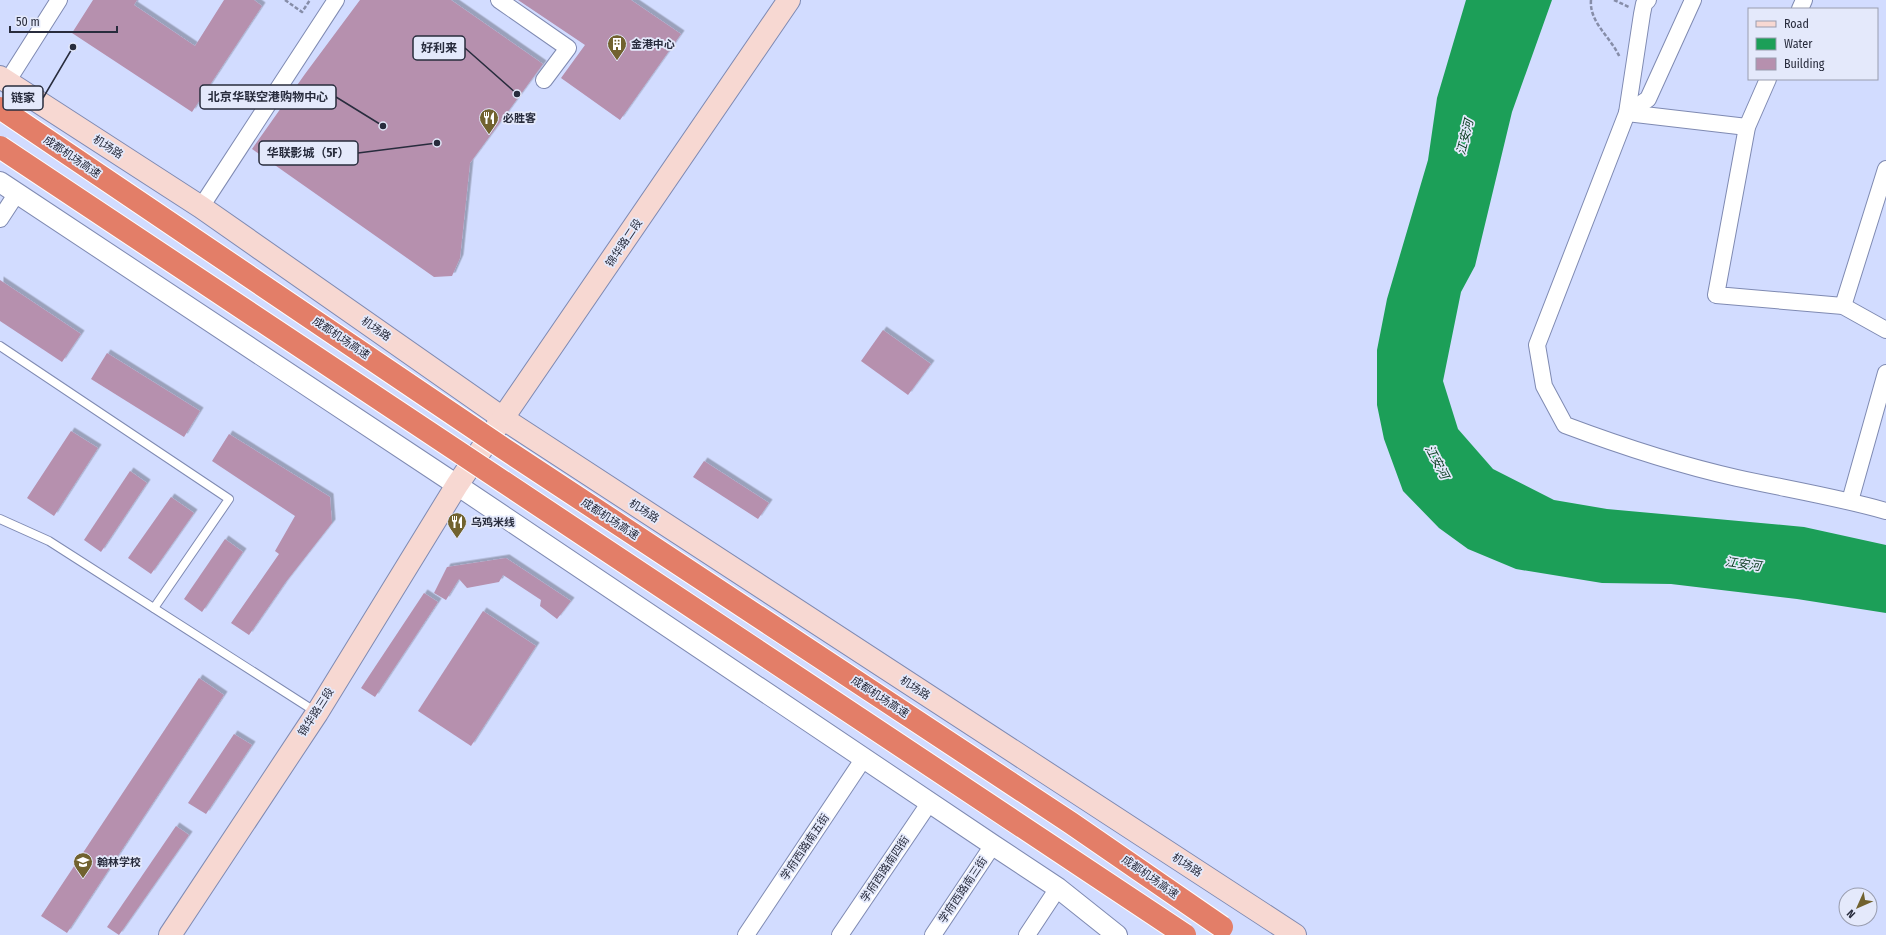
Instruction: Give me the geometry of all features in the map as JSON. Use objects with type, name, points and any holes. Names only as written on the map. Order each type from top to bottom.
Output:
[{"type":"highway","name":"成都机场高速","points":[[0,108],[496,444],[1071,823],[1222,927]]},
{"type":"highway","points":[[0,147],[1185,935]]},
{"type":"main road","name":"锦华路二段","points":[[458,485],[789,0]]},
{"type":"main road","name":"机场路","points":[[4,80],[201,207],[504,419],[1295,935]]},
{"type":"main road","name":"锦华路三段","points":[[170,935],[316,713],[458,485]]},
{"type":"street","points":[[4,80],[59,0]]},
{"type":"street","points":[[201,207],[336,0]]},
{"type":"street","points":[[499,0],[568,48],[544,80]]},
{"type":"street","points":[[1648,0],[1644,4],[1627,113],[1537,345],[1544,386],[1565,425],[1621,446],[1736,477],[1850,501],[1886,511]]},
{"type":"street","points":[[1627,113],[1648,99],[1693,0]]},
{"type":"street","points":[[1768,80],[1747,127],[1716,294],[1843,306],[1886,330]]},
{"type":"street","points":[[1627,113],[1747,127]]},
{"type":"street","points":[[1843,306],[1886,169]]},
{"type":"street","points":[[0,182],[458,485],[1058,888],[1115,934]]},
{"type":"street","points":[[0,219],[17,193]]},
{"type":"street","points":[[1850,501],[1886,373]]},
{"type":"street","name":"学府西路南五街","points":[[746,935],[864,758]]},
{"type":"street","name":"学府西路南四街","points":[[840,935],[930,802]]},
{"type":"street","name":"学府西路南三街","points":[[933,935],[993,845]]},
{"type":"street","points":[[1027,935],[1058,888]]},
{"type":"lane","points":[[0,346],[229,499],[154,608]]},
{"type":"lane","points":[[0,519],[49,541],[316,713]]},
{"type":"path","points":[[285,0],[302,12],[310,0]]},
{"type":"path","points":[[1592,0],[1591,5],[1597,23],[1619,56],[1621,67],[1633,71]]},
{"type":"water","name":"江安河","points":[[1466,0],[1552,0],[1512,112],[1475,266],[1461,292],[1443,381],[1458,429],[1493,469],[1554,500],[1607,509],[1804,527],[1886,545],[1886,613],[1797,599],[1671,584],[1602,583],[1516,569],[1468,549],[1439,528],[1403,491],[1384,439],[1377,405],[1377,350],[1387,299],[1428,160],[1437,98]]},
{"type":"building","points":[[93,0],[137,0],[134,5],[195,46],[224,0],[254,0],[262,6],[192,112],[72,33]]},
{"type":"building","points":[[360,0],[451,0],[543,64],[470,163],[460,258],[452,276],[434,277],[252,149]]},
{"type":"building","name":"金港中心","points":[[518,0],[631,0],[681,34],[620,120],[561,78],[585,45]]},
{"type":"building","points":[[0,280],[81,334],[62,362],[0,321]]},
{"type":"building","points":[[883,330],[931,364],[908,395],[861,361]]},
{"type":"building","points":[[107,353],[200,411],[184,437],[91,379]]},
{"type":"building","points":[[71,431],[98,448],[54,516],[27,498]]},
{"type":"building","points":[[229,434],[330,497],[332,523],[285,583],[249,635],[231,623],[279,554],[275,551],[295,516],[212,461]]},
{"type":"building","points":[[704,461],[769,503],[758,519],[693,477]]},
{"type":"building","points":[[130,471],[147,483],[101,552],[84,540]]},
{"type":"building","points":[[171,497],[194,513],[151,574],[128,558]]},
{"type":"building","points":[[225,539],[243,552],[202,612],[184,599]]},
{"type":"building","points":[[506,558],[571,601],[557,619],[540,606],[541,600],[503,575],[499,582],[467,588],[459,579],[446,600],[434,593],[447,567]]},
{"type":"building","points":[[424,593],[438,602],[375,697],[361,688]]},
{"type":"building","points":[[483,611],[536,646],[471,746],[418,711]]},
{"type":"building","points":[[199,678],[224,695],[67,933],[41,916]]},
{"type":"building","points":[[234,734],[252,745],[206,814],[188,803]]},
{"type":"building","points":[[176,826],[189,835],[119,935],[107,927]]},
{"type":"place","name":"链家","points":[[73,47]]},
{"type":"place","name":"金港中心","points":[[617,61]]},
{"type":"place","name":"好利来","points":[[517,94]]},
{"type":"place","name":"北京华联空港购物中心","points":[[383,126]]},
{"type":"place","name":"必胜客","points":[[489,135]]},
{"type":"place","name":"华联影城（5F）","points":[[437,143]]},
{"type":"place","name":"乌鸡米线","points":[[457,539]]},
{"type":"place","name":"翰林学校","points":[[83,879]]}]
